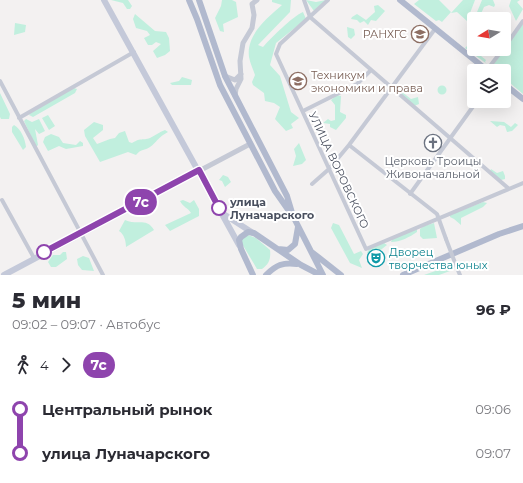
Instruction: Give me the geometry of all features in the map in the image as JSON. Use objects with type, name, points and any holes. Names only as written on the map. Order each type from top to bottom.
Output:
[{"type":"main road","points":[[103,0],[134,52],[199,170],[241,249],[253,275]]},
{"type":"main road","points":[[189,0],[220,86],[275,191],[293,216]]},
{"type":"main road","points":[[199,0],[225,76],[235,98],[284,190],[293,216],[322,275]]},
{"type":"main road","points":[[400,0],[480,64]]},
{"type":"main road","points":[[511,90],[523,99]]},
{"type":"main road","points":[[4,275],[199,170]]},
{"type":"main road","points":[[221,212],[301,265],[322,275]]},
{"type":"main road","points":[[275,248],[283,250],[291,248],[297,239],[298,226]]},
{"type":"main road","points":[[403,275],[523,226]]},
{"type":"main road","points":[[515,228],[523,230]]},
{"type":"main road","points":[[241,249],[239,240],[241,237],[248,232],[254,233]]},
{"type":"main road","points":[[310,250],[341,275]]},
{"type":"main road","points":[[266,275],[280,264],[287,262],[301,265]]},
{"type":"street","points":[[235,98],[236,89],[241,79],[240,61],[243,43],[252,28],[254,15],[250,2],[257,0]]},
{"type":"street","points":[[304,0],[310,17],[390,88],[508,188]]},
{"type":"street","points":[[310,17],[328,0]]},
{"type":"street","name":"УЛИЦА ВОРОВСКОГО","points":[[310,17],[280,44],[276,54],[366,249],[438,219]]},
{"type":"street","points":[[511,38],[523,21]]},
{"type":"street","points":[[312,184],[329,169],[349,145],[435,29]]},
{"type":"street","points":[[19,118],[134,52]]},
{"type":"street","points":[[303,111],[357,84],[371,70]]},
{"type":"street","points":[[225,76],[235,80],[241,74]]},
{"type":"street","points":[[0,81],[102,275]]},
{"type":"street","points":[[410,194],[472,108]]},
{"type":"street","points":[[199,170],[250,144]]},
{"type":"street","points":[[349,145],[436,214],[460,275]]},
{"type":"street","points":[[438,219],[508,188],[523,183]]},
{"type":"street","points":[[2,200],[34,258]]},
{"type":"green space","points":[[111,0],[128,0],[132,6],[130,9],[127,9],[123,3]]},
{"type":"green space","points":[[222,0],[232,0],[236,2],[238,17],[223,24],[224,32],[220,31],[215,18],[221,6]]},
{"type":"green space","points":[[272,0],[291,0],[290,12],[258,45],[263,47],[288,22],[299,14],[303,12],[306,19],[276,43],[270,65],[280,76],[291,112],[299,118],[291,124],[293,128],[286,131],[275,119],[280,107],[274,103],[265,101],[264,93],[253,85],[252,82],[255,75],[249,57],[249,49],[254,34],[264,21],[282,5],[272,2]]},
{"type":"green space","points":[[306,0],[316,2],[326,0],[314,11]]},
{"type":"green space","points":[[419,0],[439,0],[451,12],[442,22],[439,20],[436,21],[414,4]]},
{"type":"green space","points":[[463,0],[475,0],[470,12],[467,12],[467,21],[457,12],[451,13]]},
{"type":"green space","points":[[482,0],[493,0],[495,5],[494,7],[489,5],[484,7],[482,12],[477,12]]},
{"type":"green space","points":[[511,0],[520,0],[517,2],[523,9],[516,21],[509,6]]},
{"type":"green space","points":[[378,5],[385,11],[376,21],[371,20],[368,25],[364,21],[360,23],[357,20],[351,19],[357,14],[366,20],[375,12],[374,6]]},
{"type":"green space","points":[[135,14],[155,31],[166,32],[169,38],[170,51],[157,58],[153,51],[161,44],[156,42],[152,45],[148,45],[144,38],[150,35],[147,31],[136,28],[133,19]]},
{"type":"green space","points":[[15,23],[26,25],[25,32],[14,35]]},
{"type":"green space","points":[[523,24],[523,94],[511,84],[511,64],[494,64],[500,56],[511,56],[511,40]]},
{"type":"green space","points":[[347,27],[354,29],[355,35],[351,39],[348,37]]},
{"type":"green space","points":[[476,56],[481,56],[486,60],[485,62],[487,64]]},
{"type":"green space","points":[[182,77],[192,80],[191,85],[172,85],[170,83],[179,81]]},
{"type":"green space","points":[[440,86],[444,86],[446,90],[444,94],[440,94],[438,92],[438,88]]},
{"type":"green space","points":[[74,88],[77,89],[75,93],[33,117],[29,115],[31,112]]},
{"type":"green space","points":[[397,88],[411,99],[418,97],[419,104],[414,106],[394,89]]},
{"type":"green space","points":[[0,93],[10,114],[9,119],[1,119],[0,117]]},
{"type":"green space","points":[[337,95],[341,96],[340,112],[346,115],[346,118],[336,130],[330,127],[330,124],[323,123],[328,119],[331,121],[335,120],[335,105],[331,100]]},
{"type":"green space","points":[[48,115],[55,126],[49,130],[42,118]]},
{"type":"green space","points":[[26,119],[32,122],[39,119],[45,131],[39,134],[35,129],[38,145],[36,147],[24,121]]},
{"type":"green space","points":[[490,121],[504,122],[511,127],[515,123],[518,125],[512,131],[507,132],[505,126],[500,125],[497,127]]},
{"type":"green space","points":[[94,122],[103,125],[103,130],[93,138],[97,144],[115,138],[119,133],[125,131],[129,142],[132,143],[138,140],[150,138],[165,130],[168,132],[150,147],[140,151],[136,155],[128,152],[100,162],[85,136],[84,130]]},
{"type":"green space","points":[[14,125],[19,129],[24,138],[26,147],[23,150],[12,132],[12,127]]},
{"type":"green space","points":[[51,134],[59,137],[63,143],[76,145],[80,141],[83,143],[83,146],[66,149],[59,146],[48,151],[43,142],[45,137]]},
{"type":"green space","points":[[299,143],[306,160],[302,164],[293,166],[296,156],[294,149]]},
{"type":"green space","points":[[491,169],[497,173],[503,171],[505,179],[501,180],[490,171]]},
{"type":"green space","points":[[223,175],[228,177],[231,182],[225,187],[222,181],[219,180]]},
{"type":"green space","points":[[183,200],[190,203],[194,200],[199,209],[199,216],[170,231],[165,225],[191,213],[180,201]]},
{"type":"green space","points":[[483,202],[487,203],[483,207],[461,218],[461,225],[450,217],[450,215]]},
{"type":"green space","points":[[125,220],[148,224],[154,230],[126,247],[126,242],[119,231]]},
{"type":"green space","points":[[333,223],[339,225],[354,254],[361,251],[363,254],[359,260],[362,268],[350,263],[331,228]]},
{"type":"green space","points":[[434,223],[437,238],[423,239],[420,236],[420,229]]},
{"type":"green space","points":[[417,229],[417,232],[408,237],[391,242],[393,238]]},
{"type":"green space","points":[[248,235],[256,238],[270,250],[269,261],[262,269],[257,269],[241,242],[242,238]]},
{"type":"green space","points":[[384,243],[387,245],[378,252],[372,254],[367,253],[369,249]]},
{"type":"green space","points":[[63,252],[66,252],[67,259],[56,267],[51,267],[48,262],[53,255],[60,255]]},
{"type":"green space","points":[[83,256],[89,258],[94,271],[82,270],[78,265],[77,259]]},
{"type":"green space","points":[[441,269],[450,271],[439,275],[424,275]]},
{"type":"bus line","name":"7с","points":[[44,252],[145,200],[199,170],[219,208]]},
{"type":"place","name":"РАНХГС","points":[[420,34]]},
{"type":"place","name":"Техникум экономики и права","points":[[298,81]]},
{"type":"place","name":"Церковь Троицы Живоначальной","points":[[433,143]]},
{"type":"place","name":"улица Луначарского","points":[[219,208]]},
{"type":"place","name":"Дворец творчества юных","points":[[376,258]]}]
